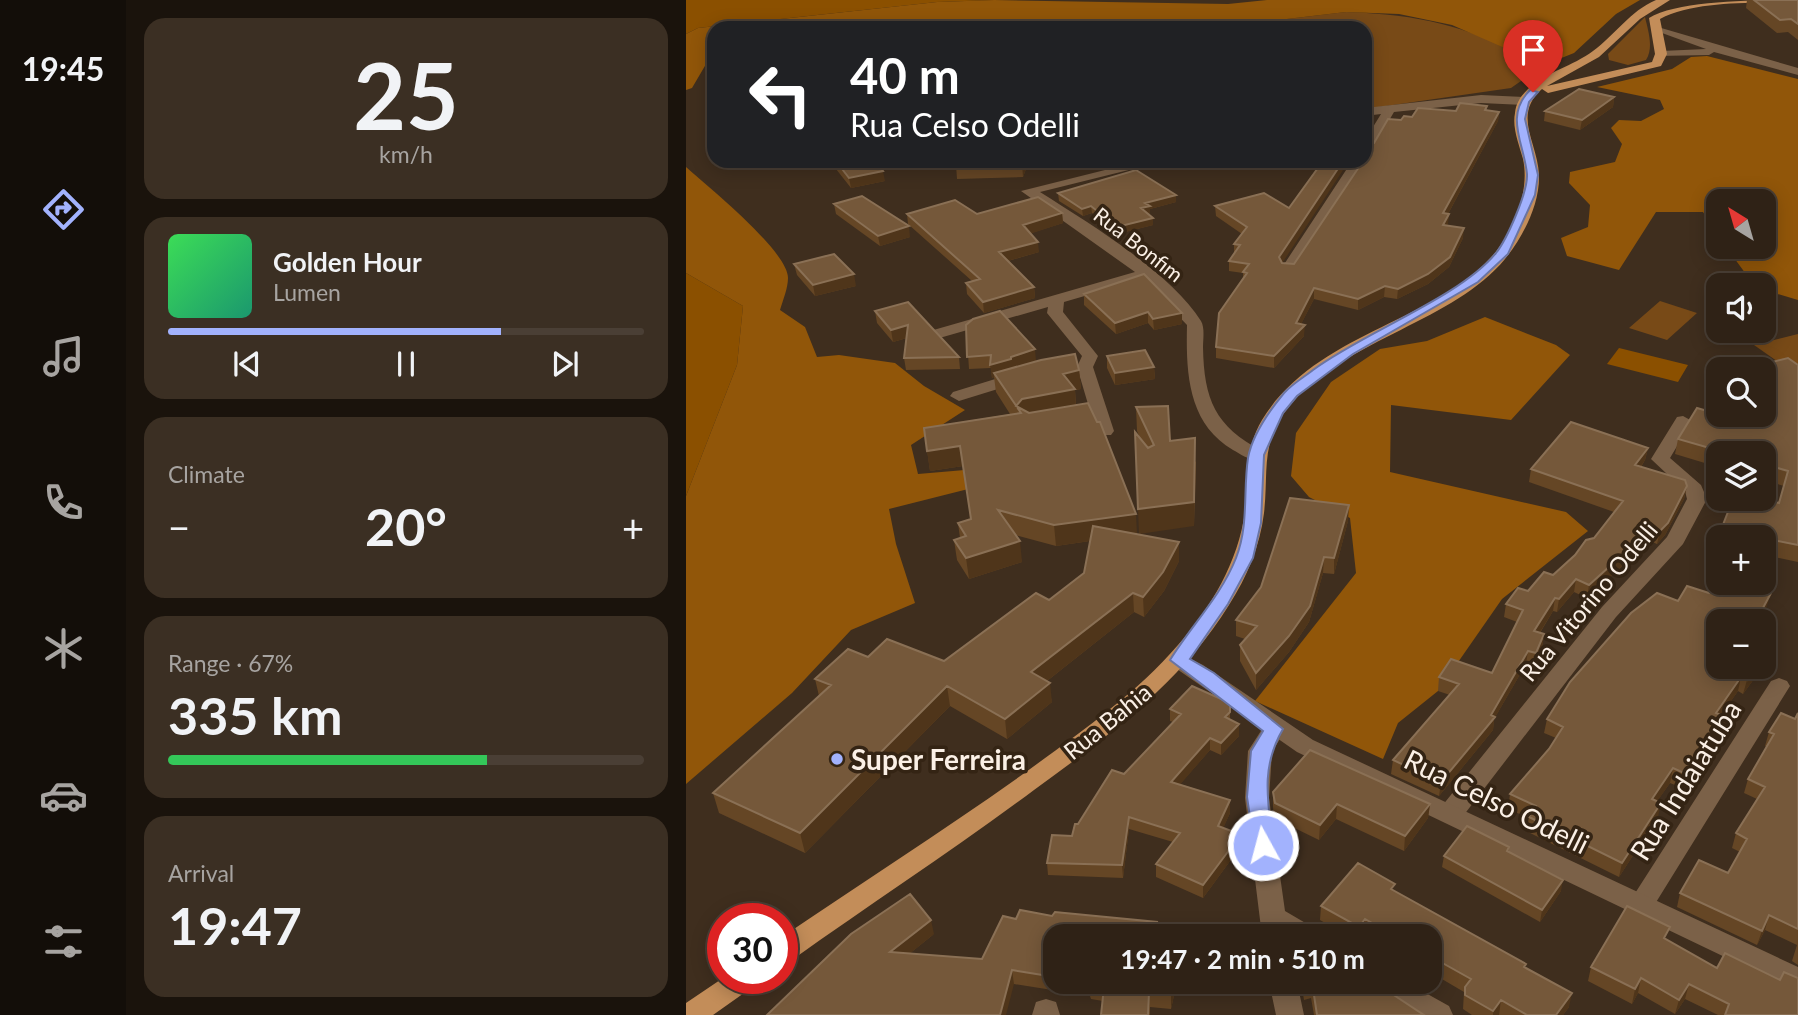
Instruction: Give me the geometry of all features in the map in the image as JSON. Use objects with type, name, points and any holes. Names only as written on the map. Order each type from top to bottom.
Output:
[{"type":"main road","points":[[1529,96],[1593,57],[1615,39],[1638,13],[1665,0]]},
{"type":"main road","points":[[1529,96],[1657,64],[1661,54],[1654,18],[1659,11],[1685,4],[1798,0]]},
{"type":"main road","points":[[1593,57],[1606,65],[1640,70]]},
{"type":"main road","name":"Rua Bahia","points":[[798,940],[1071,751],[1140,697],[1179,660],[1220,604],[1244,558],[1253,523],[1256,455],[1276,412],[1292,393],[1348,351],[1474,279],[1502,254],[1530,195],[1532,175],[1520,119],[1529,96]]},
{"type":"main road","points":[[696,1014],[723,994]]},
{"type":"street","points":[[1655,27],[1740,57],[1798,72]]},
{"type":"street","points":[[1661,54],[1701,52],[1740,57]]},
{"type":"street","points":[[1372,111],[1529,96]]},
{"type":"street","points":[[1372,139],[1391,107]]},
{"type":"street","name":"Rua Bonfim","points":[[1127,168],[1028,191],[1102,238],[1149,273],[1195,324],[1194,366],[1201,407],[1219,432],[1235,446],[1256,455]]},
{"type":"street","points":[[1289,269],[1354,168]]},
{"type":"street","points":[[936,334],[1149,273]]},
{"type":"street","points":[[1056,300],[1055,313],[1090,356]]},
{"type":"street","points":[[1063,364],[1090,356]]},
{"type":"street","points":[[1090,356],[1085,367],[1092,413],[1105,431]]},
{"type":"street","points":[[959,396],[1037,372]]},
{"type":"street","name":"Rua Vitorino Odelli","points":[[1451,813],[1609,612],[1676,540],[1697,499],[1694,489],[1660,459],[1684,421]]},
{"type":"street","name":"Rua Celso Odelli","points":[[1179,660],[1207,677],[1274,729],[1798,981]]},
{"type":"street","name":"Rua Indaiatuba","points":[[1641,905],[1779,686]]},
{"type":"street","points":[[1273,924],[1257,797],[1260,751],[1274,729]]},
{"type":"street","points":[[1286,994],[1290,1015]]},
{"type":"street","points":[[1402,994],[1438,1015]]},
{"type":"shaded area","points":[[686,0],[994,0],[937,2],[762,21],[707,21],[707,27],[686,34]]},
{"type":"shaded area","points":[[994,0],[1228,4],[1267,0],[1640,0],[1616,14],[1574,53],[1544,65],[1452,25],[1399,14],[1346,12],[1269,21],[762,21],[937,2]]},
{"type":"shaded area","points":[[1346,12],[1402,16],[1471,33],[1544,65],[1511,88],[1372,108],[1372,21],[1269,21]]},
{"type":"shaded area","points":[[1645,17],[1650,45],[1646,60],[1628,65],[1609,60],[1608,54]]},
{"type":"shaded area","points":[[707,27],[707,62],[692,88],[686,90],[686,34]]},
{"type":"shaded area","points":[[1707,56],[1798,79],[1798,300],[1776,294],[1776,273],[1745,273],[1735,259],[1776,259],[1776,189],[1706,189],[1706,217],[1703,212],[1656,212],[1619,270],[1567,256],[1561,238],[1588,227],[1590,205],[1569,183],[1570,172],[1615,162],[1622,144],[1611,128],[1619,120],[1641,121],[1664,109],[1660,100],[1597,87],[1672,69],[1691,57]]},
{"type":"shaded area","points":[[686,167],[745,220],[775,252],[788,278],[780,310],[805,327],[817,357],[839,355],[895,363],[924,386],[965,410],[911,445],[918,474],[988,468],[992,483],[889,509],[896,544],[915,603],[851,630],[792,693],[686,784],[686,496],[737,365],[743,306],[686,273]]},
{"type":"shaded area","points":[[686,273],[743,306],[737,365],[686,496]]},
{"type":"shaded area","points":[[1660,301],[1697,313],[1667,340],[1629,328]]},
{"type":"shaded area","points":[[1485,317],[1556,345],[1570,355],[1511,420],[1391,405],[1390,472],[1566,512],[1588,531],[1502,599],[1438,691],[1398,723],[1383,759],[1255,701],[1356,573],[1350,518],[1309,497],[1291,476],[1296,433],[1331,382],[1380,349],[1427,341]]},
{"type":"shaded area","points":[[1798,334],[1798,376],[1776,360],[1776,357],[1771,357],[1754,345],[1776,343],[1776,340]]},
{"type":"shaded area","points":[[1619,348],[1688,365],[1678,382],[1607,364]]},
{"type":"building","points":[[1754,0],[1798,0],[1798,24],[1791,19],[1780,20]]},
{"type":"building","points":[[1579,89],[1614,97],[1582,120],[1545,111]]},
{"type":"building","points":[[1460,103],[1487,106],[1485,110],[1499,112],[1443,213],[1449,214],[1443,225],[1464,228],[1450,257],[1428,274],[1398,289],[1385,286],[1358,299],[1314,288],[1296,323],[1305,325],[1274,356],[1216,347],[1219,313],[1247,273],[1243,272],[1249,264],[1229,261],[1240,245],[1234,244],[1247,227],[1215,206],[1264,193],[1289,208],[1318,168],[1338,168],[1279,257],[1282,263],[1294,264],[1358,168],[1372,168],[1372,144],[1388,119],[1412,117],[1418,108],[1456,111]]},
{"type":"building","points":[[841,168],[881,168],[883,171],[849,178]]},
{"type":"building","points":[[1136,170],[1176,195],[1145,203],[1150,206],[1141,208],[1153,218],[1117,227],[1091,206],[1082,209],[1058,193]]},
{"type":"building","points":[[862,196],[909,226],[878,236],[834,204]]},
{"type":"building","points":[[1038,197],[1062,213],[1023,225],[1038,242],[999,252],[1034,287],[983,302],[966,283],[980,279],[907,214],[955,200],[977,214]]},
{"type":"building","points":[[834,254],[854,274],[813,285],[794,264]]},
{"type":"building","points":[[1144,274],[1182,313],[1153,319],[1148,312],[1115,323],[1084,294]]},
{"type":"building","points":[[908,302],[959,357],[904,358],[908,325],[891,330],[875,311]]},
{"type":"building","points":[[1000,311],[1035,349],[990,365],[991,355],[967,357],[966,325],[973,319]]},
{"type":"building","points":[[1145,350],[1154,367],[1115,373],[1107,356]]},
{"type":"building","points":[[1075,354],[1079,370],[1063,374],[1075,389],[1022,399],[1016,406],[994,373]]},
{"type":"building","points":[[1788,358],[1798,365],[1798,545],[1776,541],[1776,525],[1723,525],[1728,511],[1776,511],[1776,502],[1779,503],[1788,471],[1776,468],[1776,441],[1706,441],[1706,447],[1678,439],[1697,408],[1706,411],[1706,427],[1776,427],[1776,361]]},
{"type":"building","points":[[1088,403],[1097,422],[1100,422],[1136,514],[1054,525],[998,510],[1020,541],[966,558],[954,540],[966,536],[958,523],[971,519],[960,446],[927,451],[924,428],[1021,413],[1016,406],[1029,413]]},
{"type":"building","points":[[1168,406],[1170,441],[1195,438],[1194,502],[1138,509],[1135,432],[1148,448],[1154,445],[1136,407]]},
{"type":"building","points":[[1571,422],[1648,448],[1635,465],[1685,480],[1687,486],[1668,523],[1660,531],[1651,527],[1633,549],[1630,548],[1589,585],[1576,579],[1559,599],[1555,598],[1534,631],[1544,634],[1536,653],[1528,651],[1491,715],[1495,717],[1441,782],[1393,760],[1459,684],[1439,677],[1451,659],[1492,673],[1523,610],[1506,604],[1518,588],[1528,591],[1544,572],[1553,575],[1575,555],[1586,540],[1594,538],[1623,501],[1531,469]]},
{"type":"building","points":[[1290,498],[1349,505],[1334,558],[1324,557],[1310,606],[1289,636],[1256,673],[1240,645],[1257,626],[1236,620],[1261,587]]},
{"type":"building","points":[[1093,526],[1179,542],[1163,572],[1143,597],[1133,593],[1031,672],[1050,683],[1005,719],[947,686],[800,833],[713,793],[831,685],[815,679],[848,649],[868,657],[887,639],[944,661],[1036,593],[1049,600],[1084,573]]},
{"type":"building","points":[[1687,586],[1706,592],[1706,595],[1770,595],[1762,609],[1706,609],[1706,679],[1740,679],[1716,713],[1727,717],[1684,773],[1673,768],[1652,799],[1661,803],[1622,863],[1529,817],[1536,806],[1510,794],[1549,749],[1563,727],[1547,719],[1570,682],[1631,613],[1657,593],[1678,601]]},
{"type":"building","points":[[1192,686],[1230,703],[1230,712],[1225,717],[1239,724],[1221,743],[1210,738],[1171,782],[1230,800],[1218,826],[1234,832],[1233,845],[1203,885],[1156,864],[1180,833],[1129,817],[1122,865],[1047,863],[1052,835],[1072,836],[1075,824],[1078,824],[1112,770],[1124,774],[1181,714],[1170,709]]},
{"type":"building","points":[[1781,713],[1795,719],[1798,713],[1798,929],[1769,915],[1762,931],[1680,893],[1699,860],[1728,873],[1747,839],[1736,833],[1765,787],[1748,779],[1774,734],[1769,732]]},
{"type":"building","points":[[1310,750],[1430,804],[1405,836],[1337,804],[1320,825],[1275,803],[1273,792]]},
{"type":"building","points":[[1467,826],[1509,847],[1507,851],[1563,880],[1542,910],[1444,856]]},
{"type":"building","points":[[1358,863],[1395,884],[1391,889],[1526,964],[1524,967],[1572,993],[1556,1015],[1527,1015],[1501,1000],[1493,1011],[1465,995],[1465,987],[1471,979],[1442,963],[1442,924],[1374,924],[1365,919],[1361,924],[1354,924],[1321,906]]},
{"type":"building","points":[[910,894],[931,920],[890,952],[982,959],[1003,916],[1016,919],[1020,910],[1052,916],[1055,912],[1157,922],[1043,924],[1043,975],[1012,970],[1000,1015],[767,1015],[789,994],[798,994],[798,985],[851,934]]},
{"type":"building","points":[[1627,906],[1670,927],[1664,938],[1717,968],[1725,953],[1780,980],[1784,972],[1798,978],[1798,1015],[1725,1015],[1729,1004],[1689,984],[1679,1000],[1641,978],[1635,989],[1591,967]]},
{"type":"building","points":[[1103,994],[1149,994],[1148,1015],[1101,1015]]},
{"type":"building","points":[[1314,994],[1392,994],[1424,1015],[1317,1015]]},
{"type":"place","name":"Super Ferreira","points":[[837,759]]},
{"type":"route","points":[[1263,845],[1257,797],[1260,751],[1274,729],[1207,677],[1179,660],[1220,604],[1244,558],[1253,523],[1256,455],[1276,412],[1292,393],[1348,351],[1447,297],[1474,279],[1502,254],[1514,234],[1530,195],[1532,175],[1520,119],[1524,101],[1533,92]]}]
